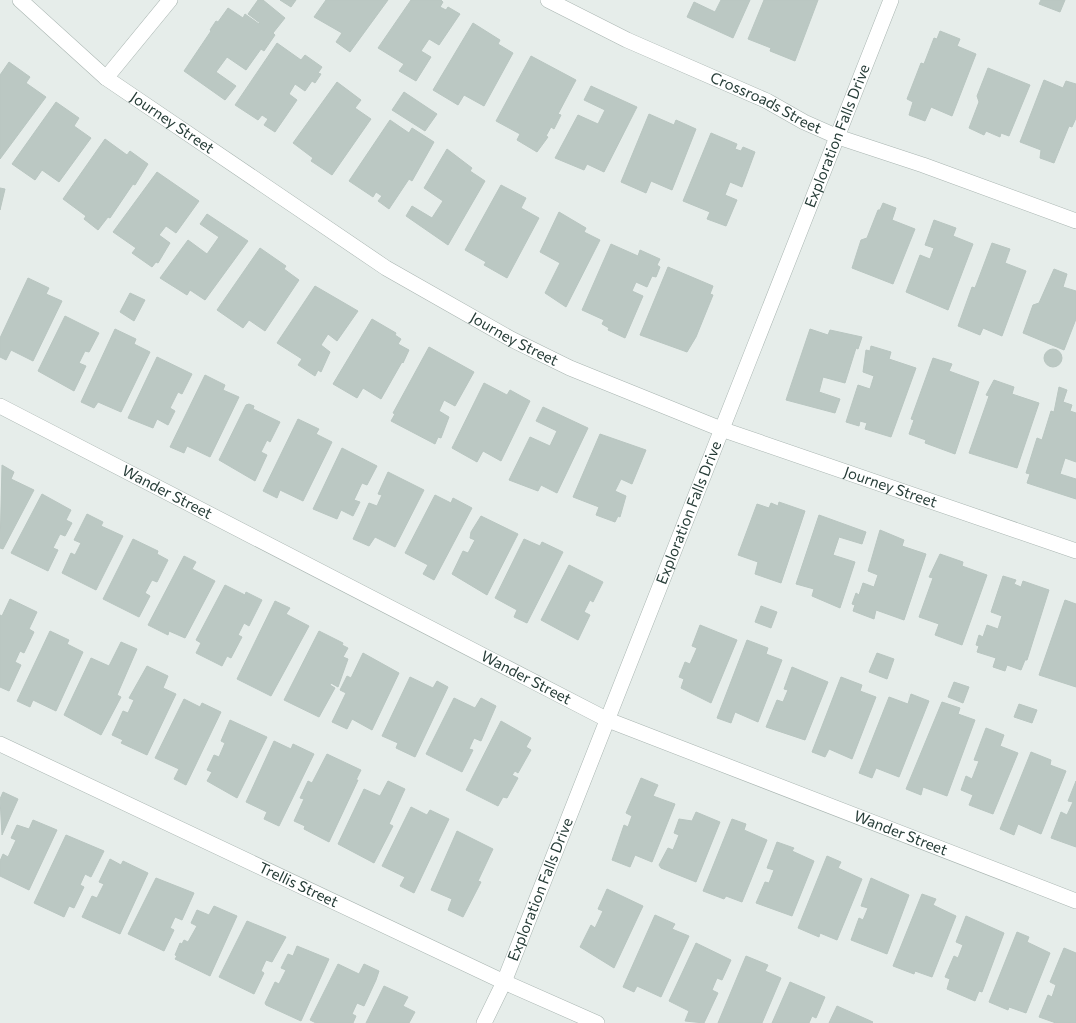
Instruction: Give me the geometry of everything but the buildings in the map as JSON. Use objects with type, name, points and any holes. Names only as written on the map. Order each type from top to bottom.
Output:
[{"type":"street","name":"Journey Street","points":[[20,0],[106,78],[386,268],[510,339],[570,368],[721,429],[1076,551]]},
{"type":"street","points":[[106,78],[170,0]]},
{"type":"street","name":"Crossroads Street","points":[[548,0],[627,40],[767,101],[804,122],[838,137],[923,165],[1076,221]]},
{"type":"street","name":"Exploration Falls Drive","points":[[484,1023],[504,982],[608,720],[721,429],[838,137],[890,0]]},
{"type":"street","name":"Wander Street","points":[[0,406],[608,720],[1076,900]]},
{"type":"street","name":"Trellis Street","points":[[0,744],[504,982],[597,1023]]}]
